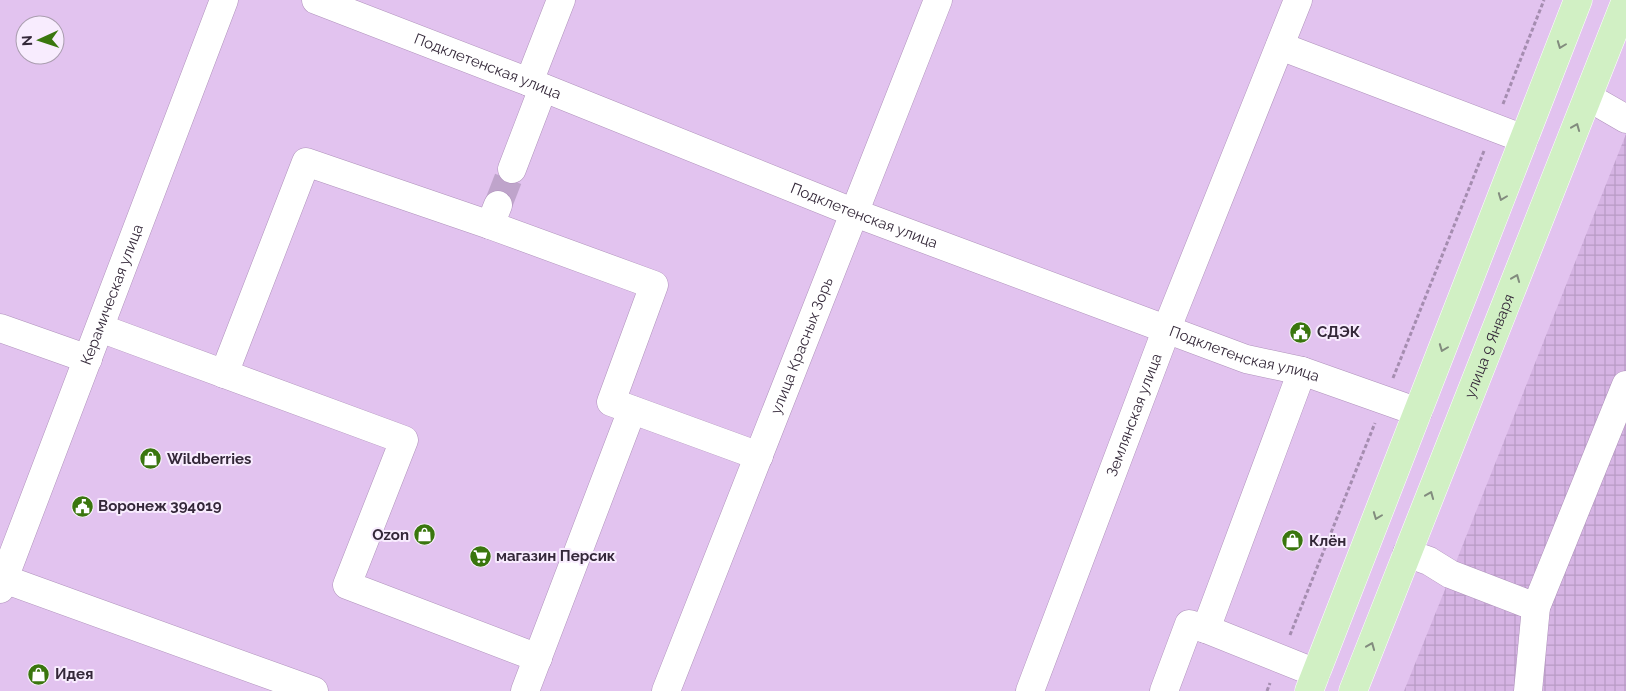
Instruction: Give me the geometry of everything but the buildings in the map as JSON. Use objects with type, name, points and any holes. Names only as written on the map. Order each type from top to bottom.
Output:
[{"type":"main road","points":[[1312,682],[1578,0]]},
{"type":"main road","name":"улица 9 Января","points":[[1353,691],[1626,0]]},
{"type":"main road","points":[[1547,81],[1588,97]]},
{"type":"street","name":"Керамическая улица","points":[[2,584],[224,0]]},
{"type":"street","name":"Подклетенская улица","points":[[316,0],[536,85],[855,213],[1246,359],[1302,371],[1418,412]]},
{"type":"street","points":[[512,169],[562,0]]},
{"type":"street","name":"улица Красных Зорь","points":[[666,691],[938,0]]},
{"type":"street","name":"Землянская улица","points":[[1030,691],[1167,328],[1298,0]]},
{"type":"street","points":[[1280,46],[1524,139]]},
{"type":"street","points":[[1588,97],[1626,119]]},
{"type":"street","points":[[224,374],[306,162],[494,215],[654,285],[611,402],[759,456]]},
{"type":"street","points":[[0,328],[88,359]]},
{"type":"street","points":[[100,328],[404,440],[348,585],[538,658]]},
{"type":"street","points":[[1206,629],[1302,371]]},
{"type":"street","points":[[1528,691],[1536,606],[1626,385]]},
{"type":"street","points":[[525,691],[632,410]]},
{"type":"street","points":[[1407,553],[1429,561],[1450,574],[1536,606]]},
{"type":"street","points":[[2,584],[314,691]]},
{"type":"street","points":[[1164,691],[1188,624],[1281,658],[1312,682]]},
{"type":"path","points":[[1267,691],[1544,0]]},
{"type":"shaded area","points":[[1626,134],[1626,691],[1404,691],[1446,587]]},
{"type":"tunnel","points":[[498,205],[512,169]]},
{"type":"place","name":"СДЭК","points":[[1301,332]]},
{"type":"place","name":"Wildberries","points":[[151,459]]},
{"type":"place","name":"Воронеж 394019","points":[[82,506]]},
{"type":"place","name":"Ozon","points":[[425,535]]},
{"type":"place","name":"Клён","points":[[1293,541]]},
{"type":"place","name":"магазин Персик","points":[[480,556]]},
{"type":"place","name":"Идея","points":[[39,674]]}]
